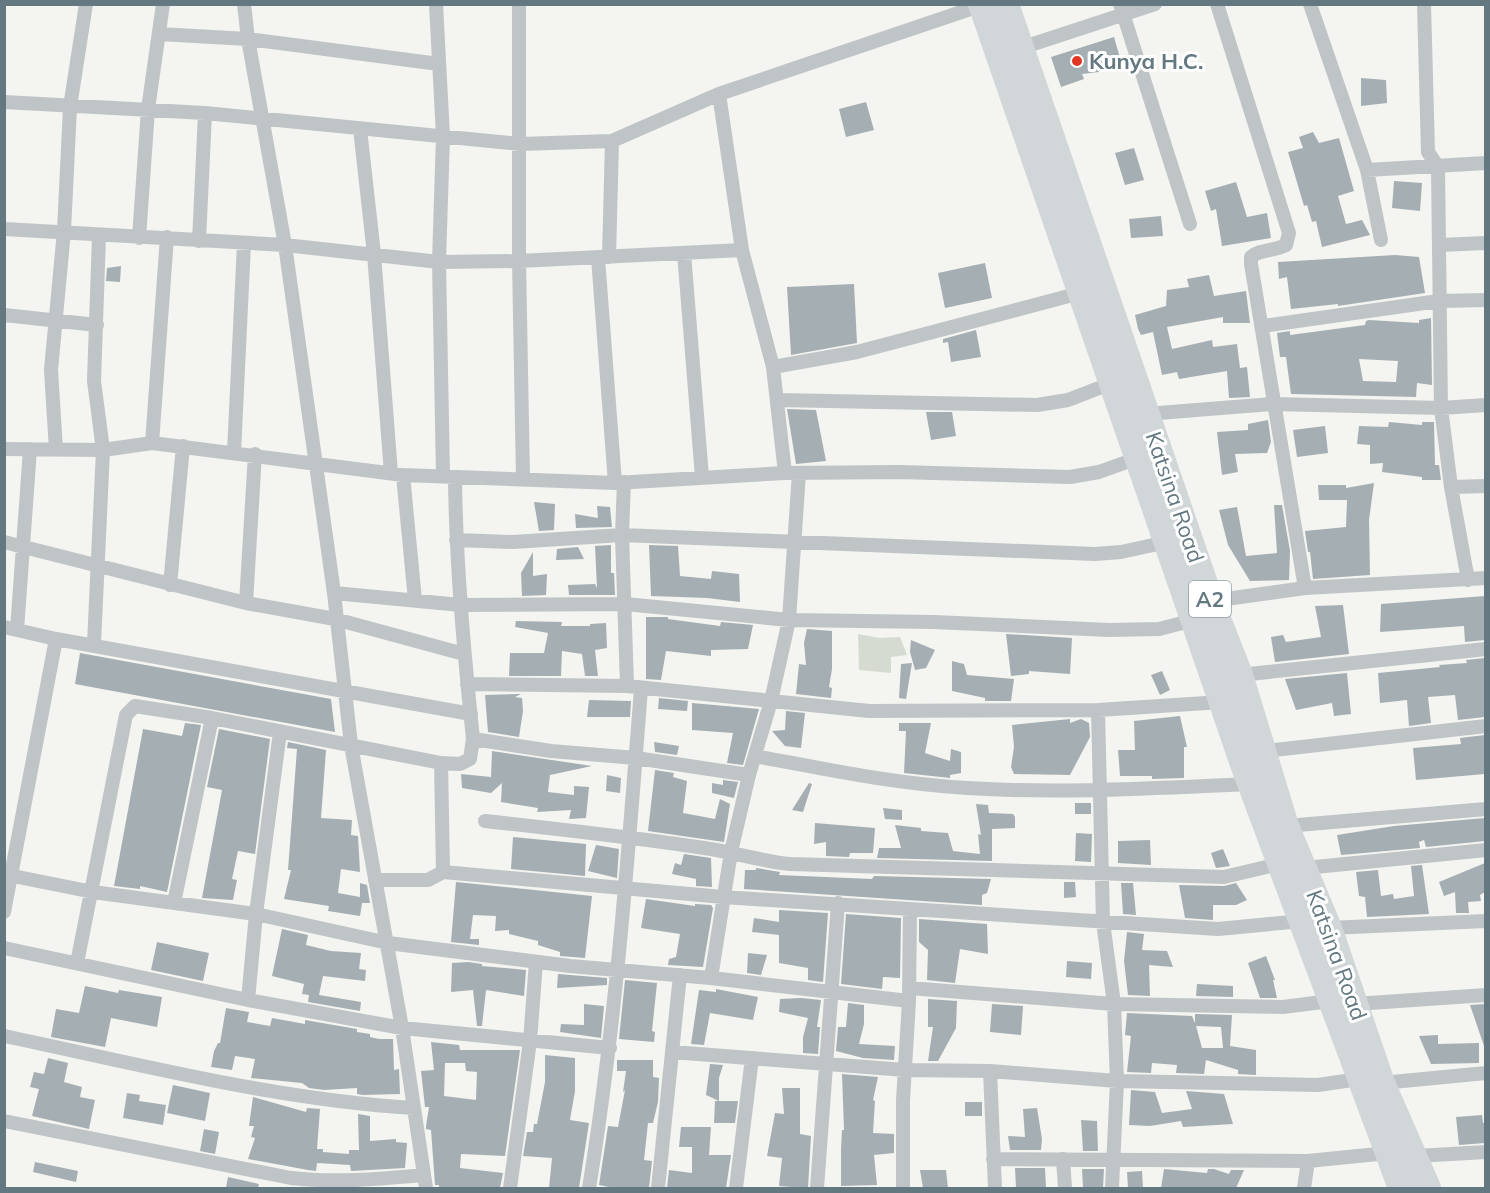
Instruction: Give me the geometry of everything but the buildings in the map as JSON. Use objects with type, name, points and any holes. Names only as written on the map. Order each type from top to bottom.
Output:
[{"type":"highway","name":"Katsina Road","points":[[1006,4],[1211,601],[1240,675],[1286,826],[1329,928],[1355,1004],[1370,1081],[1388,1153],[1401,1188]]},
{"type":"highway","name":"Katsina Road","points":[[982,5],[1250,784],[1330,1001],[1370,1081],[1416,1156],[1428,1188]]},
{"type":"street","points":[[56,450],[51,370],[64,231],[70,107],[86,4]]},
{"type":"street","points":[[139,238],[148,109],[163,4]]},
{"type":"street","points":[[4,1121],[291,1178],[331,1181],[425,1182],[388,943],[351,745],[335,619],[334,592],[285,245],[261,119],[244,4]]},
{"type":"street","points":[[77,963],[93,892],[126,715],[130,709],[145,706],[351,745],[372,752],[441,763],[460,764],[470,759],[474,739],[464,654],[449,477],[439,262],[443,136],[436,4]]},
{"type":"street","points":[[519,4],[519,261],[523,479]]},
{"type":"street","points":[[1021,48],[1122,10],[1155,4]]},
{"type":"street","points":[[1217,4],[1289,233],[1286,245],[1277,250],[1256,253],[1251,257],[1251,264],[1305,588]]},
{"type":"street","points":[[1310,4],[1367,170],[1381,240]]},
{"type":"street","points":[[1424,4],[1428,152],[1438,167],[1441,408],[1451,487],[1468,580]]},
{"type":"street","points":[[4,102],[205,113],[520,144],[612,141],[719,94],[982,5]]},
{"type":"street","points":[[1122,10],[1190,224]]},
{"type":"street","points":[[159,34],[248,39],[439,64]]},
{"type":"street","points":[[711,978],[731,852],[754,756],[771,701],[789,620],[795,543],[792,473],[773,367],[742,250],[719,94]]},
{"type":"street","points":[[199,241],[205,113]]},
{"type":"street","points":[[360,129],[397,474],[415,600]]},
{"type":"street","points":[[589,1188],[610,1048],[619,969],[636,758],[634,687],[625,604],[620,482],[603,258],[612,141]]},
{"type":"street","points":[[1367,170],[1485,163]]},
{"type":"street","points":[[4,229],[285,245],[439,262],[603,258],[742,250]]},
{"type":"street","points":[[94,645],[103,450],[94,381],[99,236]]},
{"type":"street","points":[[152,443],[167,237]]},
{"type":"street","points":[[1439,245],[1485,243]]},
{"type":"street","points":[[234,452],[244,244]]},
{"type":"street","points":[[684,253],[702,477]]},
{"type":"street","points":[[773,367],[857,352],[1080,293]]},
{"type":"street","points":[[1263,326],[1439,301],[1485,300]]},
{"type":"street","points":[[4,315],[96,325]]},
{"type":"street","points":[[778,400],[1037,405],[1068,400],[1112,383]]},
{"type":"street","points":[[1146,414],[1273,404],[1441,408],[1485,405]]},
{"type":"street","points":[[4,449],[103,450],[152,443],[255,454],[397,474],[620,482],[792,473],[900,472],[1070,477],[1099,472],[1138,458]]},
{"type":"street","points":[[170,585],[183,446]]},
{"type":"street","points":[[30,449],[11,628],[56,639],[471,714]]},
{"type":"street","points":[[246,603],[255,454]]},
{"type":"street","points":[[1451,487],[1485,486]]},
{"type":"street","points":[[456,540],[513,542],[622,535],[1095,554],[1121,552],[1167,542]]},
{"type":"street","points":[[4,542],[246,603],[335,619],[464,654]]},
{"type":"street","points":[[1211,601],[1305,588],[1485,578]]},
{"type":"street","points":[[334,592],[461,605],[625,604],[789,620],[934,622],[1132,631],[1159,629],[1194,620]]},
{"type":"street","points":[[4,912],[13,876],[56,639]]},
{"type":"street","points":[[1240,675],[1485,649]]},
{"type":"street","points":[[467,684],[634,687],[869,711],[1098,710],[1222,702]]},
{"type":"street","points":[[1098,710],[1103,922],[1114,1004],[1117,1081],[1112,1188]]},
{"type":"street","points":[[174,903],[212,718]]},
{"type":"street","points":[[1265,751],[1485,726]]},
{"type":"street","points":[[248,1000],[255,914],[280,732]]},
{"type":"street","points":[[474,739],[551,752],[636,758],[749,775]]},
{"type":"street","points":[[754,756],[907,783],[968,788],[1101,791],[1250,784]]},
{"type":"street","points":[[441,763],[443,872]]},
{"type":"street","points":[[1286,826],[1485,809]]},
{"type":"street","points":[[485,821],[630,837],[731,852],[760,861],[790,864],[1224,877],[1279,864]]},
{"type":"street","points":[[1305,868],[1485,850]]},
{"type":"street","points":[[375,880],[428,880],[443,872],[723,897],[1218,929],[1302,921]]},
{"type":"street","points":[[13,876],[93,892],[255,914],[388,943],[536,962],[832,992],[1114,1004],[1283,1007],[1330,1001]]},
{"type":"street","points":[[817,1188],[838,903]]},
{"type":"street","points":[[903,1188],[910,909]]},
{"type":"street","points":[[1329,928],[1485,921]]},
{"type":"street","points":[[4,948],[248,1000],[402,1028],[610,1048]]},
{"type":"street","points":[[510,1188],[530,1041],[536,962]]},
{"type":"street","points":[[658,1188],[680,975]]},
{"type":"street","points":[[1355,1004],[1485,995]]},
{"type":"street","points":[[4,1036],[212,1079],[360,1103],[414,1108]]},
{"type":"street","points":[[672,1052],[905,1070],[990,1071],[1117,1081],[1318,1085],[1485,1073]]},
{"type":"street","points":[[736,1188],[752,1058]]},
{"type":"street","points":[[990,1071],[995,1188]]},
{"type":"street","points":[[1416,1156],[1485,1152]]},
{"type":"street","points":[[993,1159],[1308,1161],[1388,1153]]},
{"type":"street","points":[[1063,1159],[1065,1188]]},
{"type":"street","points":[[1304,1188],[1308,1161]]},
{"type":"shaded area","points":[[858,634],[880,638],[900,637],[907,655],[891,657],[891,673],[859,670]]},
{"type":"place","name":"Kunya H.C.","points":[[1077,61]]}]
